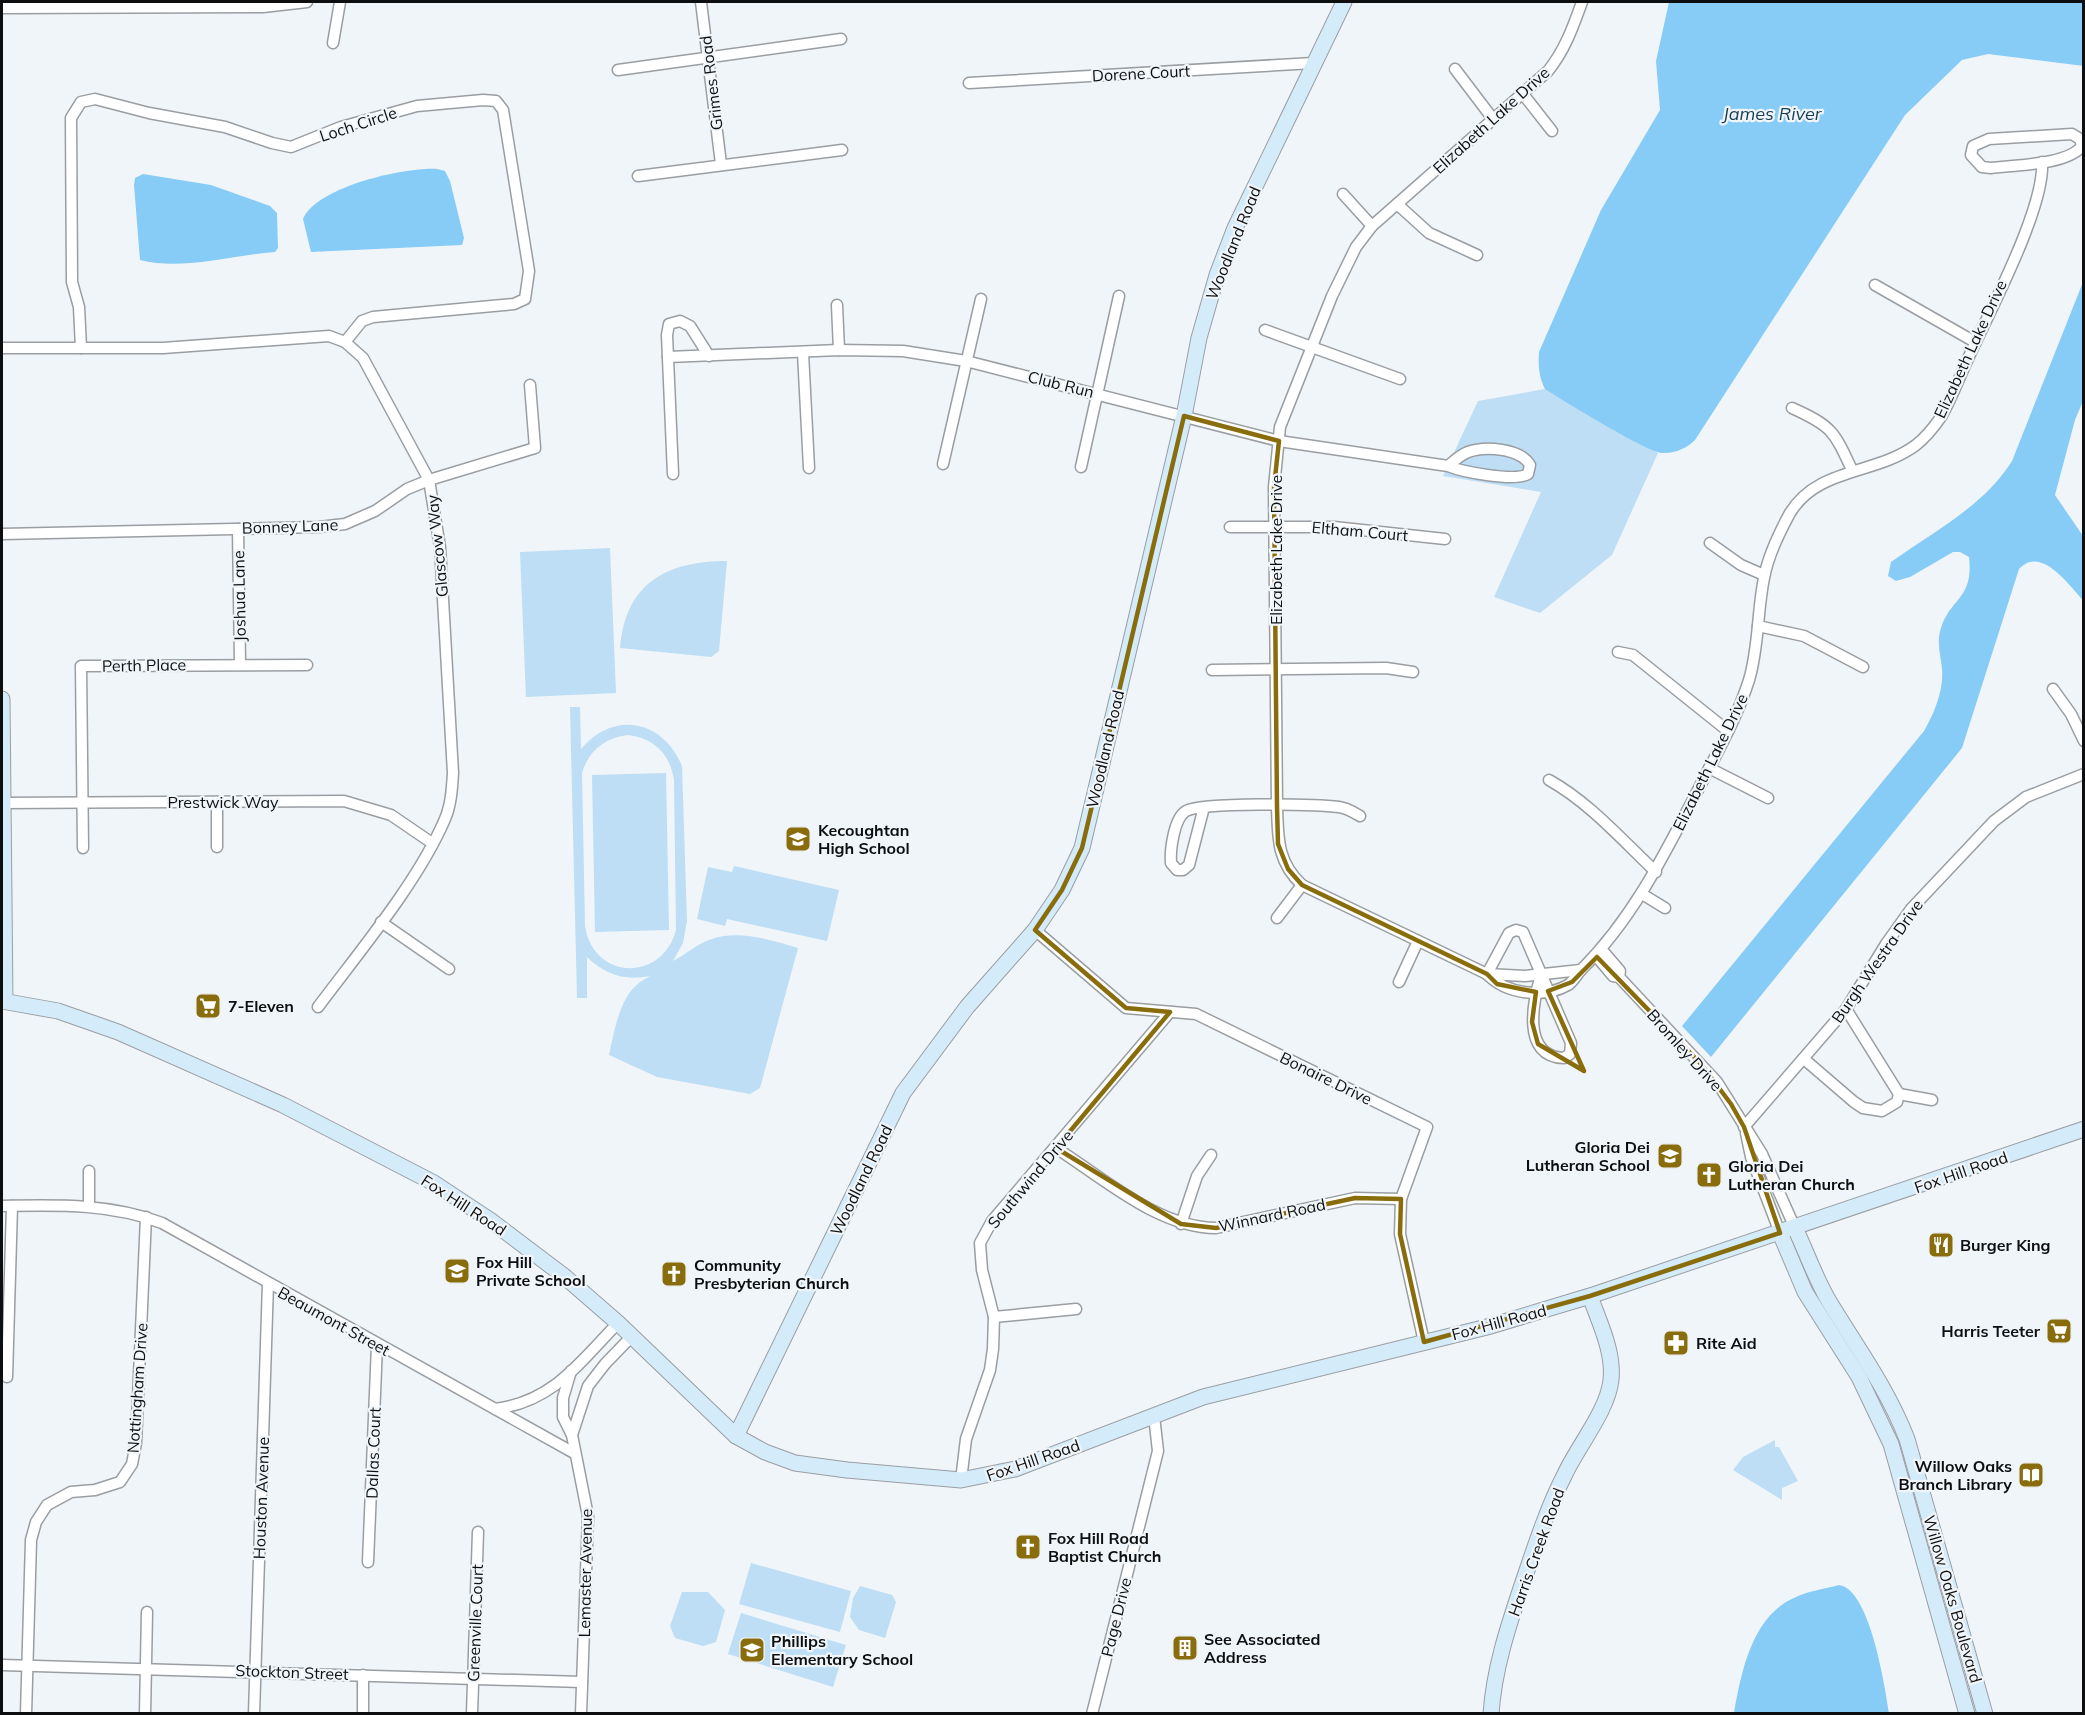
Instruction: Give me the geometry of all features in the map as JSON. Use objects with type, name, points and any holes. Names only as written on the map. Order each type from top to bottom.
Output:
[{"type":"main road","name":"Woodland Road","points":[[736,1436],[903,1093],[968,1007],[1035,930],[1062,890],[1082,848],[1184,416],[1198,338],[1217,275],[1235,228],[1344,2]]},
{"type":"main road","points":[[2,699],[3,1001]]},
{"type":"main road","name":"Fox Hill Road","points":[[3,1001],[58,1011],[118,1032],[283,1105],[434,1183],[527,1246],[618,1323],[736,1436],[765,1452],[795,1463],[962,1480],[1016,1469],[1213,1395],[1487,1327],[1590,1296],[2084,1129]]},
{"type":"main road","name":"Willow Oaks Boulevard","points":[[1795,1228],[1829,1301],[1875,1370],[1893,1404],[1907,1438],[1986,1713]]},
{"type":"main road","name":"Willow Oaks Boulevard","points":[[1780,1233],[1805,1292],[1859,1377],[1891,1444],[1967,1713]]},
{"type":"main road","name":"Harris Creek Road","points":[[1491,1713],[1498,1661],[1539,1535],[1565,1473],[1604,1404],[1610,1388],[1611,1370],[1608,1349],[1590,1296]]},
{"type":"street","points":[[2,8],[92,5],[263,7],[307,2]]},
{"type":"street","points":[[333,43],[340,2]]},
{"type":"street","name":"Grimes Road","points":[[701,2],[721,164]]},
{"type":"street","name":"Elizabeth Lake Drive","points":[[1582,2],[1559,58],[1523,94],[1372,226],[1356,247],[1311,348],[1281,427],[1274,487],[1277,806],[1280,856],[1293,877],[1302,885],[1487,974],[1497,984],[1512,990],[1548,991],[1567,985],[1599,953],[1642,894],[1656,872],[1728,731],[1749,681],[1764,575],[1775,543],[1802,496],[1822,483],[1852,470],[1900,455],[1929,432],[1941,416],[2024,234],[2043,176],[2042,162]]},
{"type":"street","points":[[618,70],[841,39]]},
{"type":"street","name":"Dorene Court","points":[[969,83],[1313,63]]},
{"type":"street","points":[[1455,69],[1493,119]]},
{"type":"street","points":[[1523,94],[1552,131]]},
{"type":"street","name":"Loch Circle","points":[[81,348],[79,306],[72,282],[71,118],[81,102],[95,99],[149,113],[225,127],[291,147],[341,127],[417,106],[483,100],[496,101],[503,110],[519,203],[529,272],[525,299],[514,304],[373,317],[362,321],[345,342]]},
{"type":"street","points":[[2072,134],[2082,143],[2077,152],[2071,155],[2042,162],[1991,168],[1982,167],[1971,155],[1973,146],[1989,139],[2072,134]]},
{"type":"street","points":[[638,176],[842,150]]},
{"type":"street","points":[[1343,194],[1372,226]]},
{"type":"street","points":[[1397,204],[1429,233],[1477,255]]},
{"type":"street","points":[[1875,285],[1975,342]]},
{"type":"street","points":[[1081,467],[1119,296]]},
{"type":"street","points":[[943,464],[981,299]]},
{"type":"street","points":[[837,305],[839,350]]},
{"type":"street","points":[[673,474],[668,357],[669,324],[680,321],[690,326],[709,356]]},
{"type":"street","points":[[1265,330],[1400,379]]},
{"type":"street","points":[[2,348],[163,348],[329,336],[345,342]]},
{"type":"street","name":"Glascow Way","points":[[318,1007],[381,922],[432,843],[445,818],[452,794],[453,774],[440,548],[429,480],[363,357],[345,342]]},
{"type":"street","name":"Club Run","points":[[668,357],[839,350],[903,351],[966,361],[1279,441],[1448,466],[1460,471],[1518,477],[1528,474],[1530,465],[1520,454],[1488,450],[1467,452],[1448,466]]},
{"type":"street","points":[[803,353],[809,468]]},
{"type":"street","name":"Bonney Lane","points":[[2,534],[238,529],[345,524],[375,511],[407,489],[429,480],[535,448],[530,385]]},
{"type":"street","points":[[1792,408],[1823,422],[1833,432],[1852,470]]},
{"type":"street","name":"Eltham Court","points":[[1230,527],[1334,526],[1445,539]]},
{"type":"street","name":"Joshua Lane","points":[[238,529],[240,663]]},
{"type":"street","points":[[1710,543],[1741,565],[1764,575]]},
{"type":"street","points":[[1758,626],[1804,636],[1863,667]]},
{"type":"street","points":[[1618,652],[1633,655],[1728,731]]},
{"type":"street","name":"Perth Place","points":[[83,802],[81,666],[307,664]]},
{"type":"street","points":[[1212,670],[1386,668],[1413,672]]},
{"type":"street","points":[[2053,689],[2071,714],[2084,741]]},
{"type":"street","points":[[1709,768],[1768,798]]},
{"type":"street","name":"Burgh Westra Drive","points":[[1744,1127],[1846,1009],[1886,944],[1911,909],[1994,821],[2026,797],[2084,774]]},
{"type":"street","points":[[1549,780],[1565,789],[1602,819],[1656,872]]},
{"type":"street","name":"Prestwick Way","points":[[2,803],[344,801],[391,815],[432,843]]},
{"type":"street","points":[[83,802],[83,848]]},
{"type":"street","points":[[217,802],[217,847]]},
{"type":"street","points":[[1204,807],[1191,861],[1186,869],[1177,870],[1172,865],[1171,856],[1178,821],[1184,812],[1204,807],[1341,807],[1360,816]]},
{"type":"street","points":[[1277,918],[1302,885]]},
{"type":"street","points":[[1642,894],[1665,908]]},
{"type":"street","points":[[381,922],[449,969]]},
{"type":"street","name":"Bonaire Drive","points":[[1035,930],[1126,1008],[1196,1014],[1427,1127],[1401,1199],[1400,1234],[1424,1342]]},
{"type":"street","points":[[1487,974],[1506,936],[1516,930],[1525,934],[1571,1043],[1570,1054],[1564,1058],[1546,1051],[1536,1039],[1532,1022],[1541,975]]},
{"type":"street","points":[[1399,982],[1418,941]]},
{"type":"street","name":"Bromley Drive","points":[[1599,953],[1613,976],[1619,977],[1717,1082],[1762,1154],[1795,1228]]},
{"type":"street","name":"Elizabeth Lake Drive","points":[[1487,974],[1541,975],[1581,970]]},
{"type":"street","points":[[1804,1059],[1863,1108],[1882,1111],[1897,1102],[1899,1094],[1846,1009]]},
{"type":"street","name":"Southwind Drive","points":[[962,1480],[966,1439],[990,1370],[994,1317],[982,1270],[980,1243],[992,1221],[1170,1012]]},
{"type":"street","points":[[1899,1094],[1932,1100]]},
{"type":"street","name":"Bromley Drive","points":[[1744,1127],[1750,1157],[1780,1233]]},
{"type":"street","name":"Winnard Road","points":[[1056,1148],[1155,1212],[1181,1224],[1216,1228],[1355,1198],[1401,1199]]},
{"type":"street","points":[[1181,1224],[1197,1176],[1211,1155]]},
{"type":"street","points":[[88,1206],[89,1171]]},
{"type":"street","points":[[6,1377],[7,1206]]},
{"type":"street","name":"Beaumont Street","points":[[7,1206],[88,1206],[125,1211],[146,1217],[177,1231],[377,1345],[574,1453]]},
{"type":"street","name":"Nottingham Drive","points":[[26,1713],[31,1540],[36,1522],[47,1505],[71,1492],[95,1490],[120,1482],[132,1464],[136,1443],[146,1217]]},
{"type":"street","name":"Houston Avenue","points":[[254,1713],[268,1283]]},
{"type":"street","points":[[994,1317],[1076,1309]]},
{"type":"street","name":"Lemaster Avenue","points":[[494,1410],[520,1405],[538,1398],[572,1371],[618,1323]]},
{"type":"street","name":"Lemaster Avenue","points":[[572,1435],[588,1386],[632,1336]]},
{"type":"street","name":"Dallas Court","points":[[368,1562],[377,1345]]},
{"type":"street","name":"Lemaster Avenue","points":[[572,1371],[562,1408],[563,1417],[572,1435],[588,1516],[582,1713]]},
{"type":"street","name":"Page Drive","points":[[1092,1713],[1158,1451],[1154,1416]]},
{"type":"street","name":"Greenville Court","points":[[472,1713],[478,1532]]},
{"type":"street","points":[[145,1713],[147,1612]]},
{"type":"street","name":"Stockton Street","points":[[2,1665],[582,1682]]},
{"type":"street","points":[[363,1675],[363,1713]]},
{"type":"highlighted area","points":[[1184,416],[1279,441],[1274,487],[1277,806],[1278,844],[1288,869],[1302,885],[1487,974],[1497,984],[1536,992],[1532,1022],[1538,1044],[1584,1071],[1548,991],[1572,982],[1597,957],[1701,1064],[1731,1104],[1744,1127],[1780,1233],[1590,1296],[1424,1342],[1400,1234],[1401,1199],[1355,1198],[1216,1228],[1181,1224],[1056,1148],[1170,1012],[1126,1008],[1035,930],[1062,890],[1082,848]]},
{"type":"shaded area","points":[[1545,389],[1658,453],[1612,555],[1540,613],[1494,597],[1541,492],[1443,476],[1478,401]]},
{"type":"shaded area","points":[[610,548],[616,693],[526,697],[520,552]]},
{"type":"shaded area","points":[[727,561],[719,651],[711,657],[620,648],[630,607],[640,592],[653,580],[668,571],[686,565]]},
{"type":"shaded area","points":[[570,707],[580,707],[581,749],[594,737],[608,729],[622,725],[637,726],[650,730],[663,738],[674,750],[682,766],[687,921],[683,943],[673,961],[705,942],[731,935],[754,937],[798,948],[760,1088],[750,1094],[657,1077],[609,1055],[618,1016],[627,997],[632,989],[650,976],[632,978],[616,975],[601,968],[587,957],[587,998],[577,998]],"holes":[[[628,735],[653,744],[665,755],[674,780],[676,930],[668,947],[657,959],[643,966],[628,968],[614,965],[601,957],[591,944],[585,926],[582,773],[589,758],[605,742]]]},
{"type":"shaded area","points":[[666,773],[669,930],[595,932],[592,775]]},
{"type":"shaded area","points":[[734,866],[839,890],[827,941],[727,919],[725,926],[697,919],[708,867],[732,872]]},
{"type":"shaded area","points":[[1775,1440],[1775,1447],[1779,1447],[1798,1481],[1782,1488],[1782,1500],[1733,1470],[1743,1457]]},
{"type":"shaded area","points":[[751,1563],[851,1591],[840,1632],[739,1604]]},
{"type":"shaded area","points":[[860,1586],[892,1595],[896,1602],[885,1638],[859,1630],[850,1617],[853,1598]]},
{"type":"shaded area","points":[[682,1592],[708,1592],[725,1610],[716,1642],[703,1646],[675,1638],[670,1626]]},
{"type":"shaded area","points":[[741,1613],[846,1645],[833,1687],[728,1654]]},
{"type":"water","name":"James River","points":[[1669,2],[2083,2],[2084,66],[1988,54],[1962,60],[1905,115],[1695,440],[1680,450],[1662,453],[1604,425],[1545,389],[1540,376],[1539,352],[1601,210],[1660,110],[1656,61]]},
{"type":"water","points":[[437,169],[445,171],[450,181],[464,238],[462,245],[311,252],[303,219],[311,208],[325,197],[363,181],[404,171]]},
{"type":"water","points":[[143,174],[211,185],[270,206],[277,213],[278,248],[275,252],[190,263],[156,263],[140,260],[134,185],[135,178]]},
{"type":"water","points":[[2083,282],[2083,401],[2075,420],[2055,495],[2083,536],[2083,600],[2062,577],[2045,564],[2036,561],[2027,563],[2019,569],[1962,748],[1711,1057],[1682,1026],[1924,731],[1935,709],[1942,677],[1940,633],[1945,618],[1965,590],[1970,571],[1969,557],[1960,552],[1953,552],[1910,577],[1896,581],[1888,576],[1891,562],[1972,505],[1987,492],[2012,461]]},
{"type":"water","points":[[1839,1585],[1850,1591],[1867,1620],[1880,1662],[1889,1713],[1734,1713],[1740,1681],[1751,1647],[1768,1618],[1780,1606],[1794,1598]]},
{"type":"place","name":"Kecoughtan High School","points":[[798,839]]},
{"type":"place","name":"7-Eleven","points":[[208,1006]]},
{"type":"place","name":"Gloria Dei Lutheran School","points":[[1670,1156]]},
{"type":"place","name":"Gloria Dei Lutheran Church","points":[[1709,1175]]},
{"type":"place","name":"Burger King","points":[[1941,1245]]},
{"type":"place","name":"Fox Hill Private School","points":[[457,1271]]},
{"type":"place","name":"Community Presbyterian Church","points":[[674,1274]]},
{"type":"place","name":"Harris Teeter","points":[[2059,1331]]},
{"type":"place","name":"Rite Aid","points":[[1676,1343]]},
{"type":"place","name":"Willow Oaks Branch Library","points":[[2031,1475]]},
{"type":"place","name":"Fox Hill Road Baptist Church","points":[[1028,1547]]},
{"type":"place","name":"See Associated Address","points":[[1185,1648]]},
{"type":"place","name":"Phillips Elementary School","points":[[752,1650]]}]
